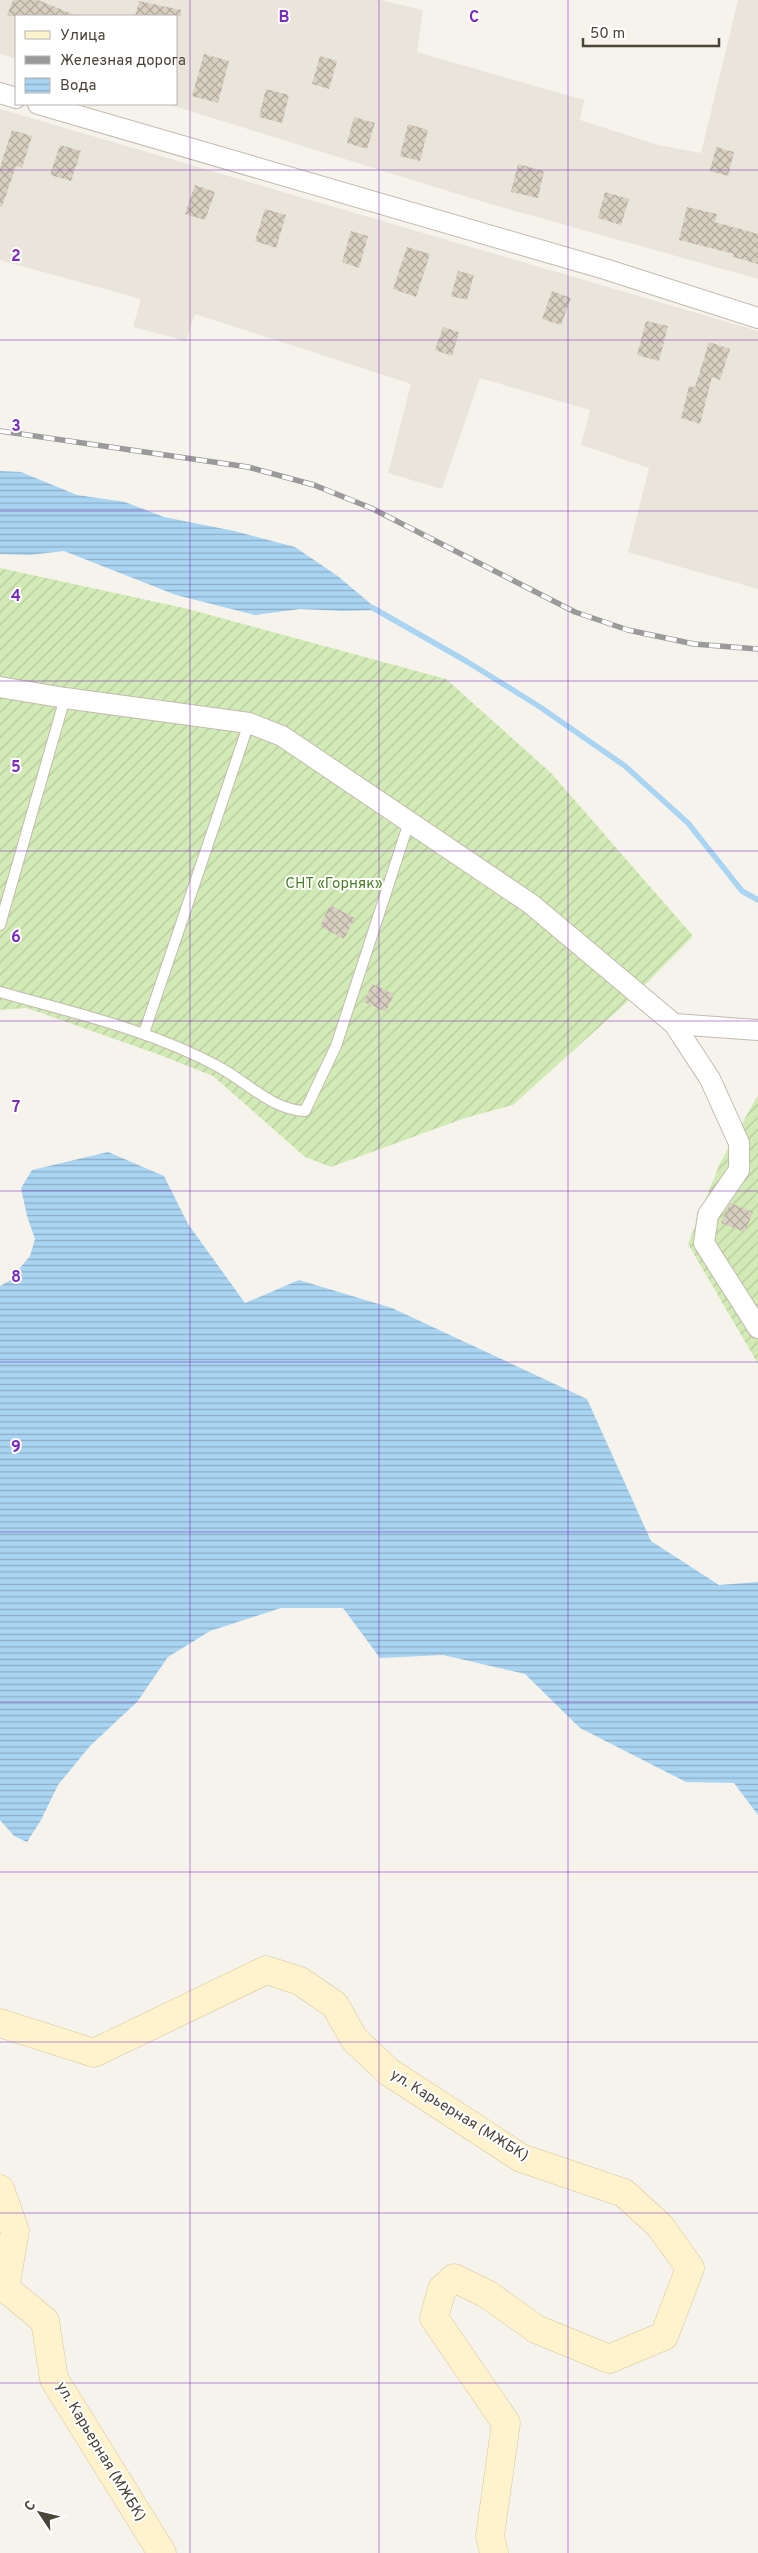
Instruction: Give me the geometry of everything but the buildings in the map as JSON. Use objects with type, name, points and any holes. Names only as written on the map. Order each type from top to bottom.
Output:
[{"type":"street","points":[[0,93],[15,98]]},
{"type":"street","points":[[41,105],[605,269],[758,318]]},
{"type":"street","points":[[0,687],[65,698],[250,723],[282,736],[531,904],[674,1024],[710,1078],[739,1143],[739,1170],[708,1215],[704,1243],[758,1328]]},
{"type":"street","points":[[674,1024],[758,1030]]},
{"type":"street","name":"ул. Карьерная (МЖБК)","points":[[0,2023],[94,2053],[266,1970],[300,1981],[335,2005],[354,2039],[388,2072],[522,2158],[624,2193],[660,2226],[690,2268],[664,2336],[609,2359],[536,2329],[487,2294],[454,2278],[442,2289],[434,2318],[506,2424],[490,2536],[494,2553]]},
{"type":"street","name":"ул. Карьерная (МЖБК)","points":[[0,2189],[15,2230],[5,2288],[45,2322],[54,2379],[162,2553]]},
{"type":"lane","points":[[0,925],[65,698]]},
{"type":"lane","points":[[144,1033],[250,723]]},
{"type":"lane","points":[[0,992],[144,1033],[219,1067],[291,1111],[305,1111],[336,1046],[409,822]]},
{"type":"shaded area","points":[[0,0],[380,0],[423,10],[417,52],[584,100],[580,120],[658,145],[701,153],[738,0],[758,0],[758,279],[487,203],[170,105],[178,105],[178,15],[15,15],[15,59],[0,54]]},
{"type":"shaded area","points":[[0,109],[758,331],[758,589],[628,552],[649,468],[581,445],[590,410],[480,378],[442,489],[388,473],[411,384],[195,314],[186,341],[133,327],[141,299],[0,260]]},
{"type":"green space","name":"СНТ «Горняк»","points":[[0,568],[184,608],[446,679],[551,773],[693,936],[637,993],[513,1105],[465,1118],[331,1167],[305,1157],[213,1076],[160,1055],[27,1008],[0,1010]]},
{"type":"green space","points":[[758,1095],[758,1364],[688,1244],[720,1163]]},
{"type":"water","points":[[0,471],[21,472],[77,495],[125,502],[164,517],[234,531],[295,547],[339,577],[378,610],[300,609],[255,615],[176,595],[64,551],[30,555],[0,554]]},
{"type":"water","points":[[108,1152],[164,1176],[188,1224],[245,1303],[299,1280],[392,1308],[587,1399],[651,1541],[719,1585],[758,1582],[758,1815],[734,1783],[686,1782],[580,1728],[525,1674],[443,1655],[380,1658],[343,1608],[281,1608],[210,1631],[168,1657],[137,1702],[90,1746],[58,1785],[41,1820],[27,1842],[14,1836],[0,1820],[0,1286],[9,1281],[30,1256],[35,1239],[27,1216],[21,1188],[32,1170]]},
{"type":"waterway","points":[[373,608],[466,661],[540,707],[625,766],[688,823],[742,891],[758,900]]},
{"type":"railway","points":[[0,431],[248,467],[314,485],[371,508],[575,612],[628,630],[694,644],[758,649]]}]
